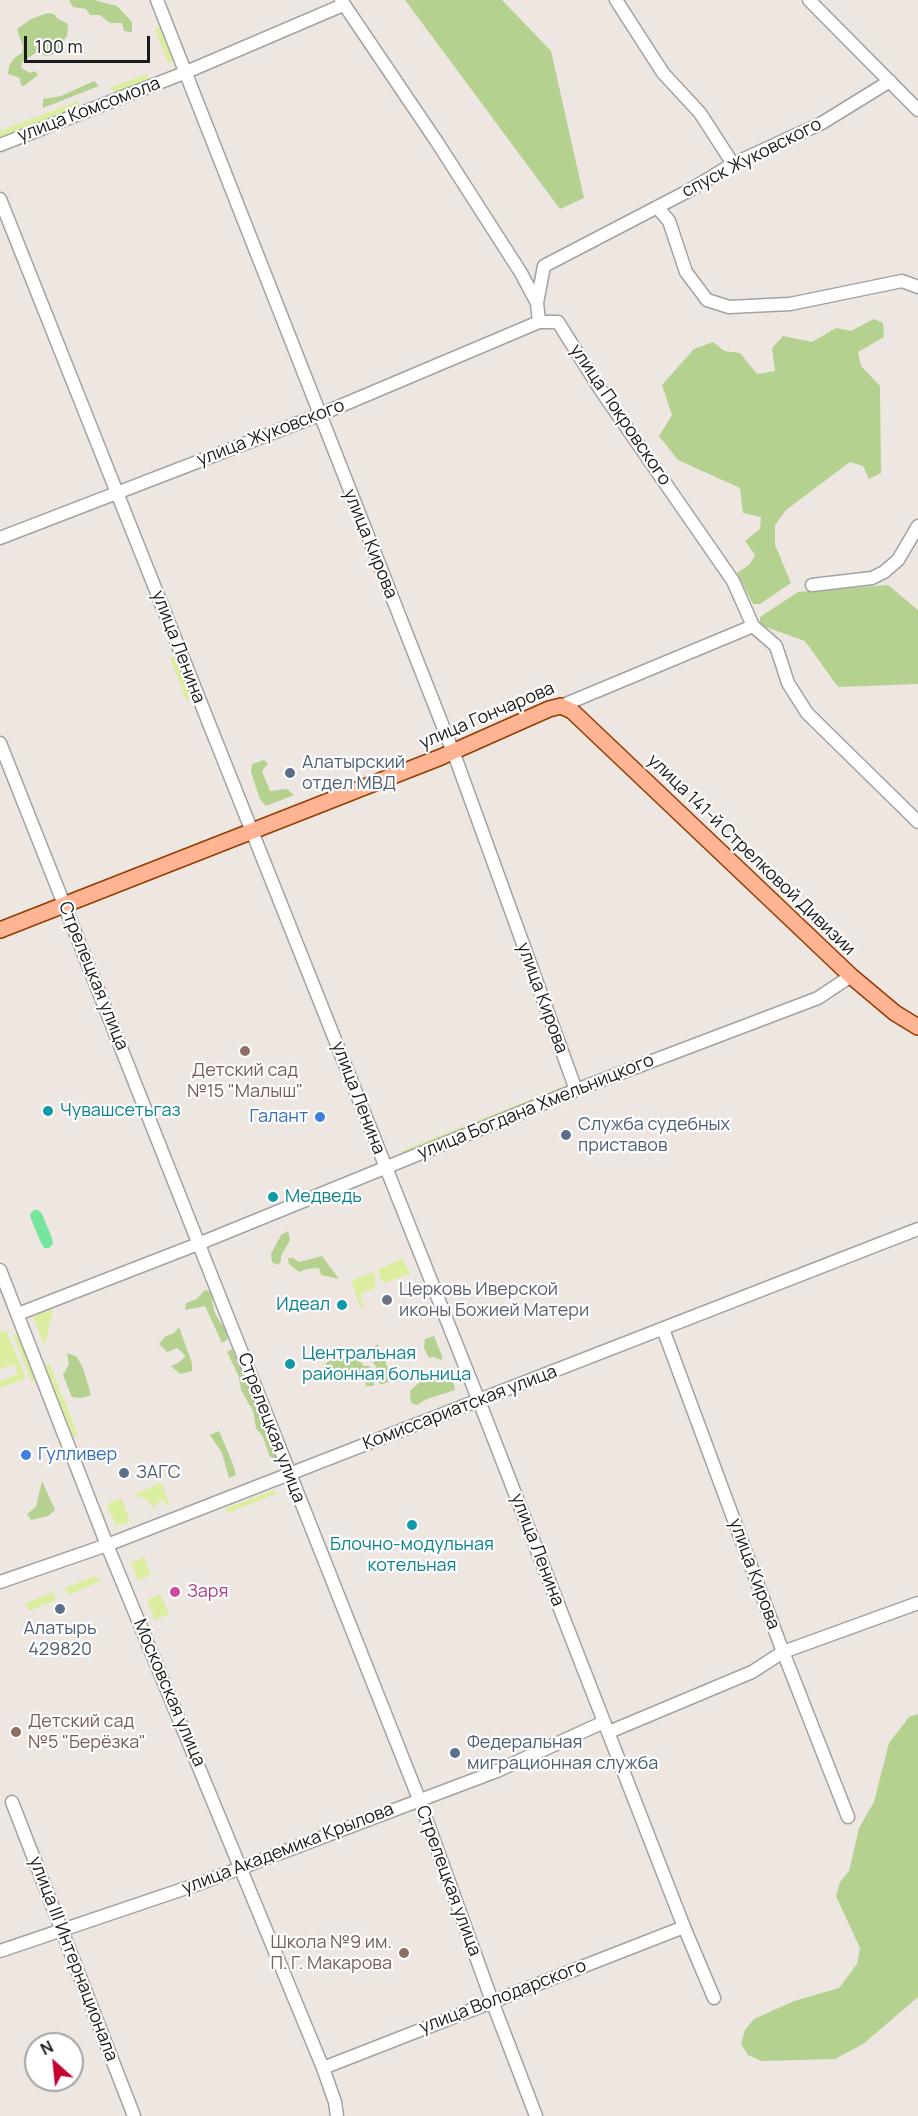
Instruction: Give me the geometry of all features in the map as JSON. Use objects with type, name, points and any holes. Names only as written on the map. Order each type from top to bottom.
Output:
[{"type":"main road","name":"улица Гончарова","points":[[0,930],[453,752],[549,709],[561,706]]},
{"type":"main road","name":"улица 141-й Стрелковой Дивизии","points":[[561,706],[572,711],[851,976],[895,1013],[918,1027]]},
{"type":"street","name":"улица Кирова","points":[[157,0],[453,752],[576,1090]]},
{"type":"street","points":[[616,0],[663,73],[700,113],[733,164]]},
{"type":"street","points":[[808,0],[918,110]]},
{"type":"street","name":"улица Комсомола","points":[[0,145],[184,73],[342,2]]},
{"type":"street","points":[[342,2],[437,142],[521,273],[537,303],[539,322]]},
{"type":"street","name":"спуск Жуковского","points":[[537,303],[544,266],[733,164],[822,123],[890,81]]},
{"type":"street","name":"улица Ленина","points":[[0,199],[479,1401],[684,1927],[714,1998]]},
{"type":"street","points":[[657,207],[669,221],[686,272],[707,300],[729,307],[790,304],[902,281],[918,287]]},
{"type":"street","name":"улица Жуковского","points":[[0,538],[319,415],[539,322]]},
{"type":"street","name":"улица Покровского","points":[[539,322],[558,322],[600,389],[733,581],[753,626],[776,646],[788,683],[807,713],[918,822]]},
{"type":"street","points":[[812,585],[872,578],[884,572],[898,560],[918,526]]},
{"type":"street","name":"улица Гончарова","points":[[561,706],[753,626]]},
{"type":"street","name":"Стрелецкая улица","points":[[0,743],[419,1800],[536,2116]]},
{"type":"street","name":"улица Богдана Хмельницкого","points":[[18,1314],[198,1244],[576,1090],[818,998],[851,976]]},
{"type":"street","name":"Комиссариатская улица","points":[[0,1582],[107,1545],[918,1229]]},
{"type":"street","name":"Московская улица","points":[[0,1270],[107,1545],[323,2068],[335,2102],[337,2116]]},
{"type":"street","name":"улица Кирова","points":[[663,1329],[783,1652],[848,1817]]},
{"type":"street","name":"улица Академика Крылова","points":[[0,1951],[241,1867],[497,1771],[752,1672],[783,1652],[918,1603]]},
{"type":"street","name":"улица III Интернационала","points":[[12,1802],[134,2116]]},
{"type":"street","name":"улица Володарского","points":[[323,2068],[684,1927]]},
{"type":"green space","points":[[69,0],[94,0],[117,6],[132,22],[132,32],[124,31],[122,23],[110,23],[100,15],[90,15],[86,9],[73,7]]},
{"type":"green space","points":[[405,0],[502,0],[551,51],[584,198],[560,209]]},
{"type":"green space","points":[[48,13],[54,14],[68,24],[67,37],[52,55],[45,56],[37,52],[22,62],[21,68],[30,73],[35,71],[38,75],[24,86],[21,85],[20,78],[8,74],[9,66],[14,58],[22,53],[23,47],[17,29],[31,19]]},
{"type":"green space","points":[[162,26],[175,60],[168,63],[155,29]]},
{"type":"green space","points":[[147,74],[150,81],[118,93],[109,88]]},
{"type":"green space","points":[[94,81],[99,86],[43,108],[43,99],[61,96]]},
{"type":"green space","points":[[78,101],[81,108],[0,138],[0,131]]},
{"type":"green space","points":[[874,319],[883,323],[884,337],[858,352],[861,366],[880,386],[881,473],[869,479],[863,466],[850,462],[786,510],[775,525],[775,545],[791,583],[760,604],[753,604],[737,573],[750,564],[755,555],[745,541],[760,529],[761,517],[743,513],[740,488],[678,460],[659,436],[672,415],[662,385],[694,349],[713,342],[724,351],[740,353],[757,374],[775,371],[772,348],[783,336],[812,342],[836,328],[851,331]]},
{"type":"green space","points":[[888,585],[918,610],[918,684],[838,687],[805,641],[760,625],[760,617],[798,592]]},
{"type":"green space","points":[[175,656],[190,696],[187,701],[170,658]]},
{"type":"green space","points":[[264,760],[268,764],[262,771],[270,791],[287,789],[294,795],[266,806],[260,799],[251,772],[252,764]]},
{"type":"green space","points":[[567,1085],[566,1088],[407,1154],[401,1151]]},
{"type":"green space","points":[[34,1210],[42,1214],[52,1238],[53,1244],[49,1248],[44,1248],[31,1219],[30,1214]]},
{"type":"green space","points":[[288,1231],[290,1240],[278,1265],[272,1262],[271,1254],[281,1235]]},
{"type":"green space","points":[[322,1256],[339,1279],[321,1275],[319,1268],[299,1272],[289,1264],[288,1258],[299,1262]]},
{"type":"green space","points":[[403,1259],[410,1274],[384,1283],[379,1277],[378,1269]]},
{"type":"green space","points":[[372,1272],[376,1278],[374,1282],[377,1287],[362,1293],[364,1307],[361,1308],[351,1281]]},
{"type":"green space","points":[[205,1290],[211,1292],[214,1311],[225,1328],[228,1339],[222,1343],[205,1306],[185,1310],[186,1303],[197,1299]]},
{"type":"green space","points":[[54,1304],[45,1346],[31,1312]]},
{"type":"green space","points":[[179,1327],[192,1363],[192,1371],[180,1374],[171,1366],[186,1356],[177,1348],[167,1352],[159,1344]]},
{"type":"green space","points":[[6,1330],[25,1376],[24,1379],[0,1388],[0,1381],[18,1374],[14,1364],[0,1369],[0,1332]]},
{"type":"green space","points":[[17,1333],[37,1380],[32,1382],[13,1335]]},
{"type":"green space","points":[[434,1336],[442,1360],[429,1358],[424,1348],[425,1339]]},
{"type":"green space","points":[[378,1344],[380,1351],[378,1357],[385,1360],[388,1369],[388,1382],[383,1384],[380,1384],[378,1380],[376,1367],[370,1357],[370,1351]]},
{"type":"green space","points":[[232,1349],[277,1459],[270,1457],[263,1437],[256,1428],[253,1411],[241,1390],[239,1377],[227,1352]]},
{"type":"green space","points":[[67,1353],[77,1357],[83,1368],[91,1395],[81,1398],[72,1397],[63,1375],[69,1364]]},
{"type":"green space","points":[[349,1357],[357,1358],[364,1366],[370,1366],[374,1386],[366,1386],[365,1378],[357,1371],[334,1379],[328,1379],[323,1373],[323,1367],[328,1361]]},
{"type":"green space","points":[[49,1363],[78,1435],[73,1437],[45,1365]]},
{"type":"green space","points":[[445,1368],[452,1376],[455,1390],[427,1399],[417,1405],[411,1403],[410,1391],[431,1372],[438,1373]]},
{"type":"green space","points":[[219,1431],[236,1475],[229,1478],[222,1453],[210,1435]]},
{"type":"green space","points":[[42,1481],[55,1510],[48,1516],[31,1520],[27,1514],[36,1507]]},
{"type":"green space","points":[[161,1483],[170,1505],[167,1506],[164,1500],[155,1504],[156,1510],[145,1498],[133,1495]]},
{"type":"green space","points":[[274,1490],[276,1494],[227,1513],[226,1508]]},
{"type":"green space","points":[[121,1498],[130,1521],[116,1526],[107,1504]]},
{"type":"green space","points":[[144,1557],[151,1575],[138,1580],[131,1563]]},
{"type":"green space","points":[[95,1576],[101,1581],[68,1595],[65,1588]]},
{"type":"green space","points":[[53,1592],[56,1600],[29,1611],[26,1603]]},
{"type":"green space","points":[[160,1594],[169,1614],[155,1620],[147,1600]]},
{"type":"green space","points":[[918,1714],[918,1997],[863,2044],[835,2059],[761,2061],[748,2055],[741,2044],[745,2030],[754,2019],[794,2001],[839,1988],[857,1964],[860,1948],[836,1896],[840,1882],[849,1871],[859,1828],[874,1802],[889,1743],[909,1717]]},
{"type":"place","name":"Алатырский отдел МВД","points":[[290,773]]},
{"type":"place","name":"Детский сад №15 \"Малыш\"","points":[[245,1051]]},
{"type":"place","name":"Чувашсетьгаз","points":[[48,1111]]},
{"type":"place","name":"Галант","points":[[320,1117]]},
{"type":"place","name":"Служба судебных приставов","points":[[566,1135]]},
{"type":"place","name":"Медведь","points":[[273,1197]]},
{"type":"place","name":"Церковь Иверской иконы Божией Матери","points":[[387,1300]]},
{"type":"place","name":"Идеал","points":[[342,1305]]},
{"type":"place","name":"Центральная районная больница","points":[[290,1364]]},
{"type":"place","name":"Гулливер","points":[[26,1455]]},
{"type":"place","name":"ЗАГС","points":[[124,1473]]},
{"type":"place","name":"Блочно-модульная котельная","points":[[412,1525]]},
{"type":"place","name":"Заря","points":[[175,1592]]},
{"type":"place","name":"Алатырь 429820","points":[[60,1609]]},
{"type":"place","name":"Детский сад №5 \"Берёзка\"","points":[[16,1732]]},
{"type":"place","name":"Федеральная миграционная служба","points":[[455,1753]]},
{"type":"place","name":"Школа №9 им. П. Г. Макарова","points":[[404,1953]]}]
